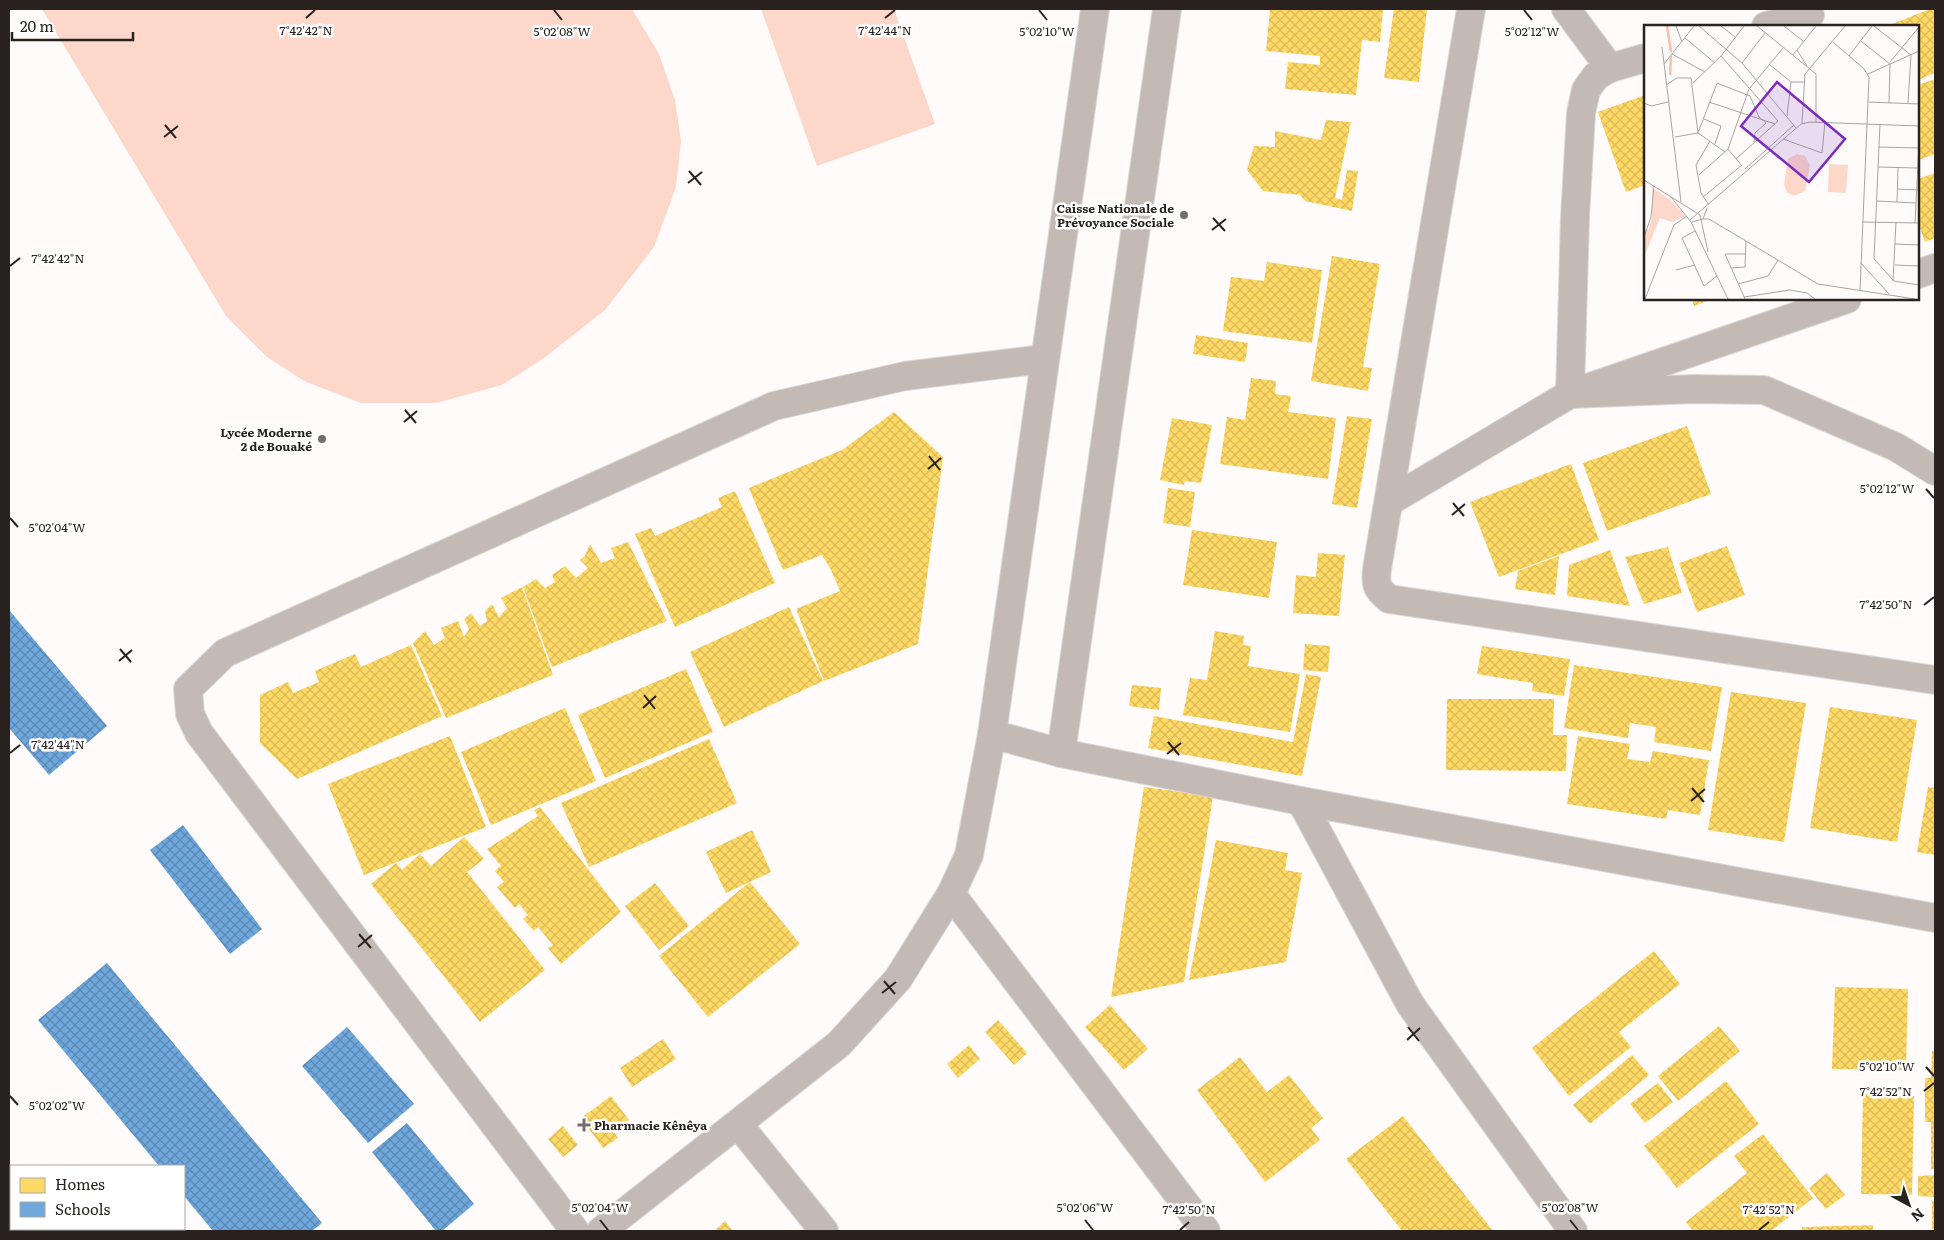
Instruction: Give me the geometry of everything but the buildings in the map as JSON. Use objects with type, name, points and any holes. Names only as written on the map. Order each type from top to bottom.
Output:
[{"type":"street","points":[[601,1231],[838,1044],[898,978],[951,894],[969,855],[992,734],[1095,9]]},
{"type":"street","points":[[1061,753],[1167,9]]},
{"type":"street","points":[[1471,9],[1376,582],[1381,592],[1389,599],[1935,680]]},
{"type":"street","points":[[1566,9],[1610,68]]},
{"type":"street","points":[[1770,25],[1810,14]]},
{"type":"street","points":[[1570,394],[1575,217],[1581,112],[1586,90],[1596,76],[1610,68],[1644,58]]},
{"type":"street","points":[[1919,274],[1935,268]]},
{"type":"street","points":[[1390,501],[1570,394],[1844,300]]},
{"type":"street","points":[[575,1231],[199,734],[190,714],[188,689],[225,652],[774,406],[905,376],[1044,359]]},
{"type":"street","points":[[1570,394],[1694,389],[1764,390],[1896,447],[1935,471]]},
{"type":"street","points":[[992,734],[1061,753],[1302,801],[1935,918]]},
{"type":"street","points":[[1302,801],[1410,1004],[1574,1231]]},
{"type":"street","points":[[951,894],[1206,1231]]},
{"type":"street","points":[[738,1124],[824,1231]]},
{"type":"shaded area","points":[[42,9],[632,9],[659,54],[675,100],[681,141],[676,187],[654,247],[605,310],[544,358],[502,385],[436,403],[361,403],[304,381],[267,357],[226,316]]},
{"type":"shaded area","points":[[761,9],[894,9],[935,124],[817,166]]},
{"type":"place","name":"Caisse Nationale de Prévoyance Sociale","points":[[1184,215]]},
{"type":"place","name":"Lycée Moderne 2 de Bouaké","points":[[322,439]]},
{"type":"place","name":"Pharmacie Kênêya","points":[[584,1125]]}]
